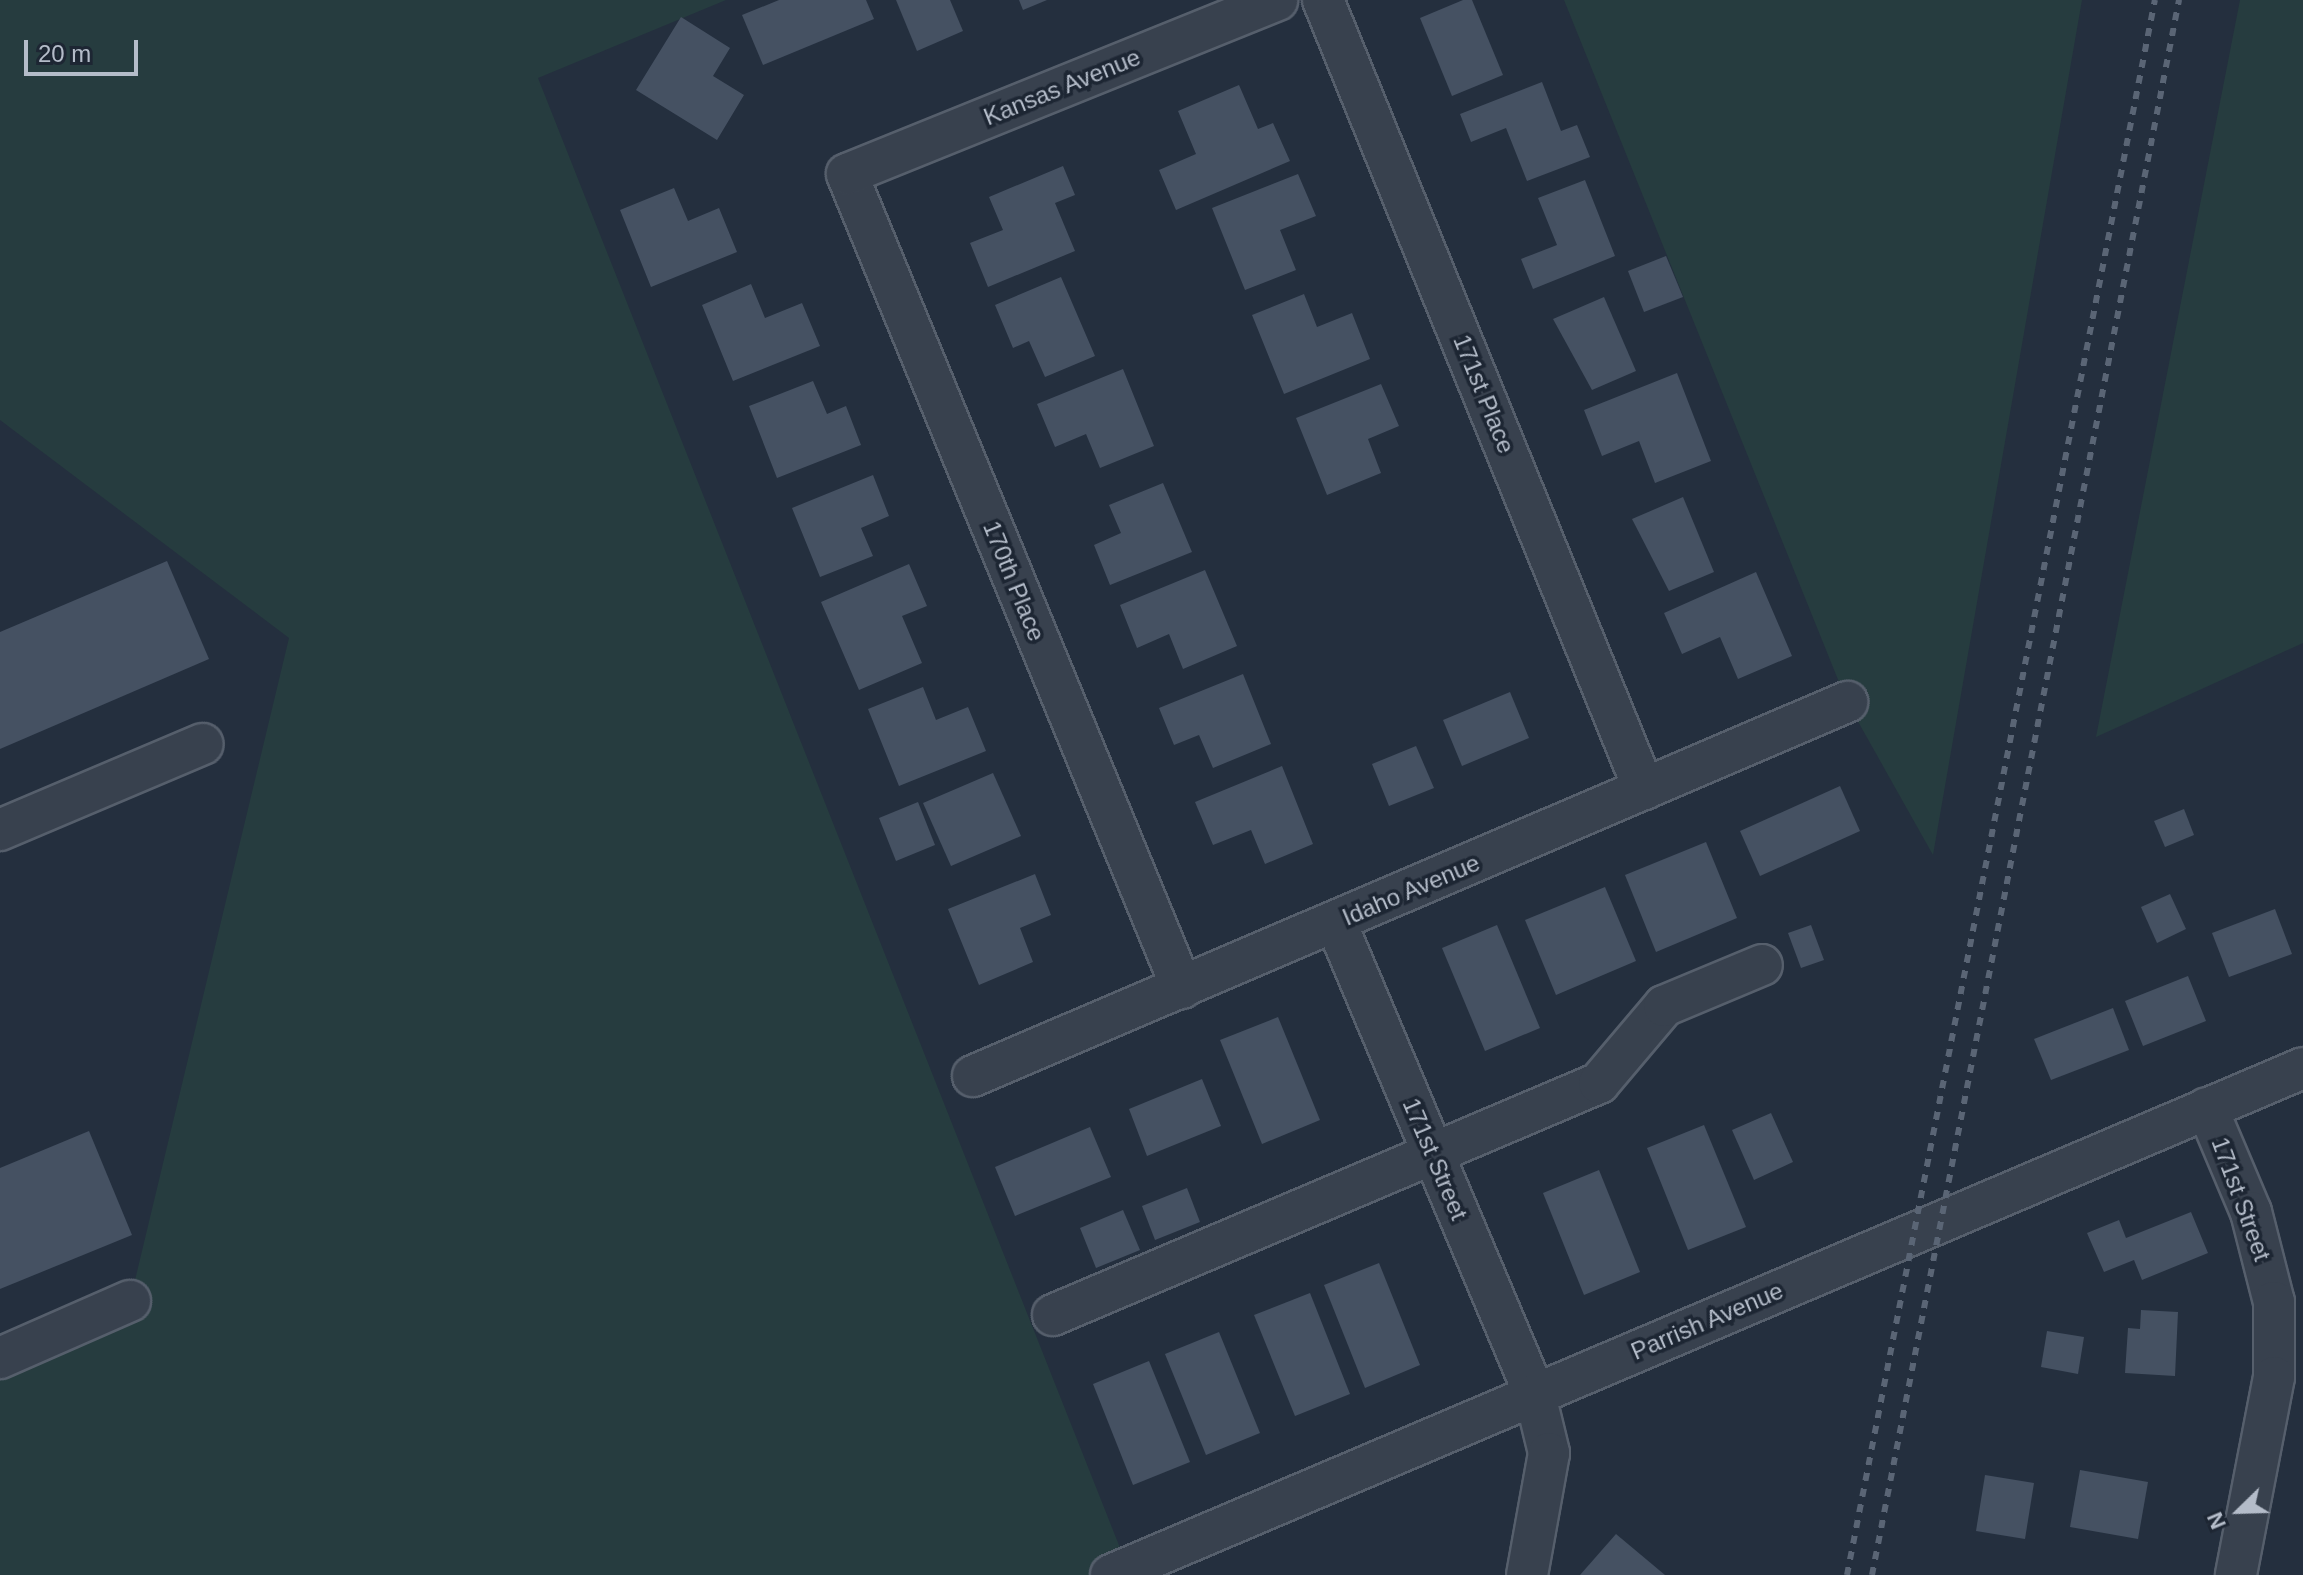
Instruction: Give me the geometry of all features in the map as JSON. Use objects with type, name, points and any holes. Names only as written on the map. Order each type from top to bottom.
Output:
[{"type":"street","name":"Kansas Avenue","points":[[847,174],[1277,0]]},
{"type":"street","name":"171st Place","points":[[1323,0],[1644,789]]},
{"type":"street","name":"170th Place","points":[[847,174],[1182,988]]},
{"type":"street","name":"Idaho Avenue","points":[[973,1076],[1847,702]]},
{"type":"street","points":[[0,830],[203,744]]},
{"type":"street","name":"171st Street","points":[[1336,923],[1535,1395],[1549,1453],[1527,1575]]},
{"type":"street","points":[[1053,1315],[1599,1083],[1664,1006],[1762,965]]},
{"type":"street","name":"Parrish Avenue","points":[[1111,1575],[2303,1068]]},
{"type":"street","name":"171st Street","points":[[2207,1108],[2265,1258],[2288,1364],[2236,1575]]},
{"type":"street","points":[[0,1358],[130,1301]]},
{"type":"green space","points":[[0,0],[726,0],[538,78],[1128,1568],[1112,1575],[0,1575],[0,1358],[130,1301],[289,638],[0,420]]},
{"type":"green space","points":[[1564,0],[2082,0],[1933,855],[1847,702]]},
{"type":"green space","points":[[2240,0],[2303,0],[2303,643],[2096,737]]},
{"type":"building","points":[[779,0],[866,0],[874,19],[763,65],[742,15]]},
{"type":"building","points":[[896,0],[950,0],[963,31],[917,51]]},
{"type":"building","points":[[1019,0],[1047,0],[1023,10]]},
{"type":"building","points":[[1463,0],[1472,0],[1503,75],[1452,96],[1420,18]]},
{"type":"building","points":[[681,17],[730,48],[713,76],[744,95],[717,140],[636,90]]},
{"type":"building","points":[[1542,82],[1561,131],[1577,125],[1590,157],[1527,181],[1506,128],[1471,142],[1460,114]]},
{"type":"building","points":[[1239,85],[1258,129],[1273,123],[1290,161],[1176,210],[1159,170],[1196,154],[1178,111]]},
{"type":"building","points":[[1063,166],[1075,195],[1055,203],[1075,251],[988,287],[970,243],[1003,230],[989,197]]},
{"type":"building","points":[[1298,174],[1316,216],[1280,230],[1296,270],[1245,290],[1212,208]]},
{"type":"building","points":[[1585,180],[1615,256],[1533,289],[1521,259],[1557,245],[1538,198]]},
{"type":"building","points":[[674,188],[688,221],[719,208],[737,252],[651,287],[620,210]]},
{"type":"building","points":[[1666,256],[1683,297],[1644,312],[1628,271]]},
{"type":"building","points":[[1061,277],[1095,356],[1045,377],[1029,341],[1013,348],[995,305]]},
{"type":"building","points":[[751,284],[765,318],[802,303],[820,346],[733,381],[702,305]]},
{"type":"building","points":[[1304,294],[1317,327],[1352,313],[1370,359],[1284,394],[1252,315]]},
{"type":"building","points":[[1604,297],[1636,371],[1592,390],[1553,319]]},
{"type":"building","points":[[1123,369],[1154,446],[1100,468],[1086,434],[1055,447],[1037,404]]},
{"type":"building","points":[[1677,373],[1711,461],[1655,483],[1639,441],[1602,456],[1584,410]]},
{"type":"building","points":[[813,381],[827,414],[846,406],[861,445],[777,478],[749,406]]},
{"type":"building","points":[[1381,384],[1399,426],[1368,439],[1381,473],[1327,495],[1296,418]]},
{"type":"building","points":[[873,475],[889,516],[861,528],[873,556],[820,577],[792,508]]},
{"type":"building","points":[[1163,483],[1192,552],[1110,585],[1094,545],[1121,533],[1109,505]]},
{"type":"building","points":[[1683,497],[1714,572],[1669,591],[1632,519]]},
{"type":"building","points":[[167,561],[209,659],[0,749],[0,632]]},
{"type":"building","points":[[909,564],[927,606],[902,616],[922,663],[859,690],[821,602]]},
{"type":"building","points":[[1205,570],[1237,646],[1183,669],[1169,634],[1137,648],[1120,605]]},
{"type":"building","points":[[1756,572],[1792,656],[1738,679],[1720,637],[1682,654],[1664,613]]},
{"type":"building","points":[[1243,674],[1271,744],[1213,768],[1199,735],[1174,745],[1159,708]]},
{"type":"building","points":[[923,687],[936,720],[968,707],[986,751],[899,786],[868,709]]},
{"type":"building","points":[[1510,692],[1529,738],[1462,766],[1443,720]]},
{"type":"building","points":[[1416,746],[1434,788],[1389,806],[1372,764]]},
{"type":"building","points":[[1282,766],[1313,844],[1265,864],[1251,830],[1213,845],[1195,802]]},
{"type":"building","points":[[993,773],[1021,836],[951,866],[923,803]]},
{"type":"building","points":[[1840,786],[1860,831],[1760,876],[1740,831]]},
{"type":"building","points":[[918,802],[935,845],[896,861],[879,818]]},
{"type":"building","points":[[2184,809],[2194,835],[2165,847],[2154,821]]},
{"type":"building","points":[[1706,842],[1737,918],[1656,952],[1625,875]]},
{"type":"building","points":[[1035,874],[1051,915],[1020,928],[1033,962],[979,985],[948,909]]},
{"type":"building","points":[[1605,887],[1636,961],[1556,995],[1525,920]]},
{"type":"building","points":[[2170,894],[2186,929],[2157,943],[2141,907]]},
{"type":"building","points":[[2275,909],[2292,954],[2229,977],[2212,933]]},
{"type":"building","points":[[1497,925],[1540,1028],[1485,1051],[1442,948]]},
{"type":"building","points":[[1811,925],[1824,960],[1801,968],[1788,933]]},
{"type":"building","points":[[2188,976],[2206,1021],[2143,1046],[2125,1001]]},
{"type":"building","points":[[2113,1008],[2129,1050],[2051,1080],[2034,1039]]},
{"type":"building","points":[[1278,1017],[1320,1120],[1262,1144],[1220,1040]]},
{"type":"building","points":[[1202,1079],[1221,1126],[1147,1156],[1129,1109]]},
{"type":"building","points":[[1771,1113],[1793,1162],[1754,1180],[1732,1130]]},
{"type":"building","points":[[1704,1125],[1746,1227],[1688,1250],[1647,1148]]},
{"type":"building","points":[[1090,1127],[1111,1177],[1015,1216],[995,1167]]},
{"type":"building","points":[[89,1131],[132,1235],[0,1289],[0,1168]]},
{"type":"building","points":[[1599,1170],[1640,1272],[1584,1295],[1543,1193]]},
{"type":"building","points":[[1187,1188],[1200,1222],[1155,1240],[1142,1206]]},
{"type":"building","points":[[1123,1210],[1140,1250],[1096,1268],[1080,1228]]},
{"type":"building","points":[[2191,1212],[2208,1253],[2142,1280],[2134,1260],[2104,1272],[2087,1233],[2119,1220],[2126,1238]]},
{"type":"building","points":[[1379,1263],[1420,1365],[1365,1388],[1324,1285]]},
{"type":"building","points":[[1310,1293],[1350,1394],[1295,1416],[1254,1315]]},
{"type":"building","points":[[2141,1310],[2178,1312],[2175,1376],[2125,1373],[2128,1328],[2140,1329]]},
{"type":"building","points":[[2047,1331],[2084,1337],[2078,1374],[2041,1367]]},
{"type":"building","points":[[1219,1332],[1260,1433],[1206,1455],[1165,1354]]},
{"type":"building","points":[[1149,1361],[1190,1462],[1133,1485],[1093,1384]]},
{"type":"building","points":[[2080,1470],[2148,1482],[2138,1539],[2070,1527]]},
{"type":"building","points":[[1985,1475],[2034,1483],[2025,1539],[1976,1531]]},
{"type":"building","points":[[1616,1534],[1665,1575],[1580,1575]]},
{"type":"railway","points":[[1847,1575],[2155,0]]},
{"type":"railway","points":[[1872,1575],[2179,0]]}]
